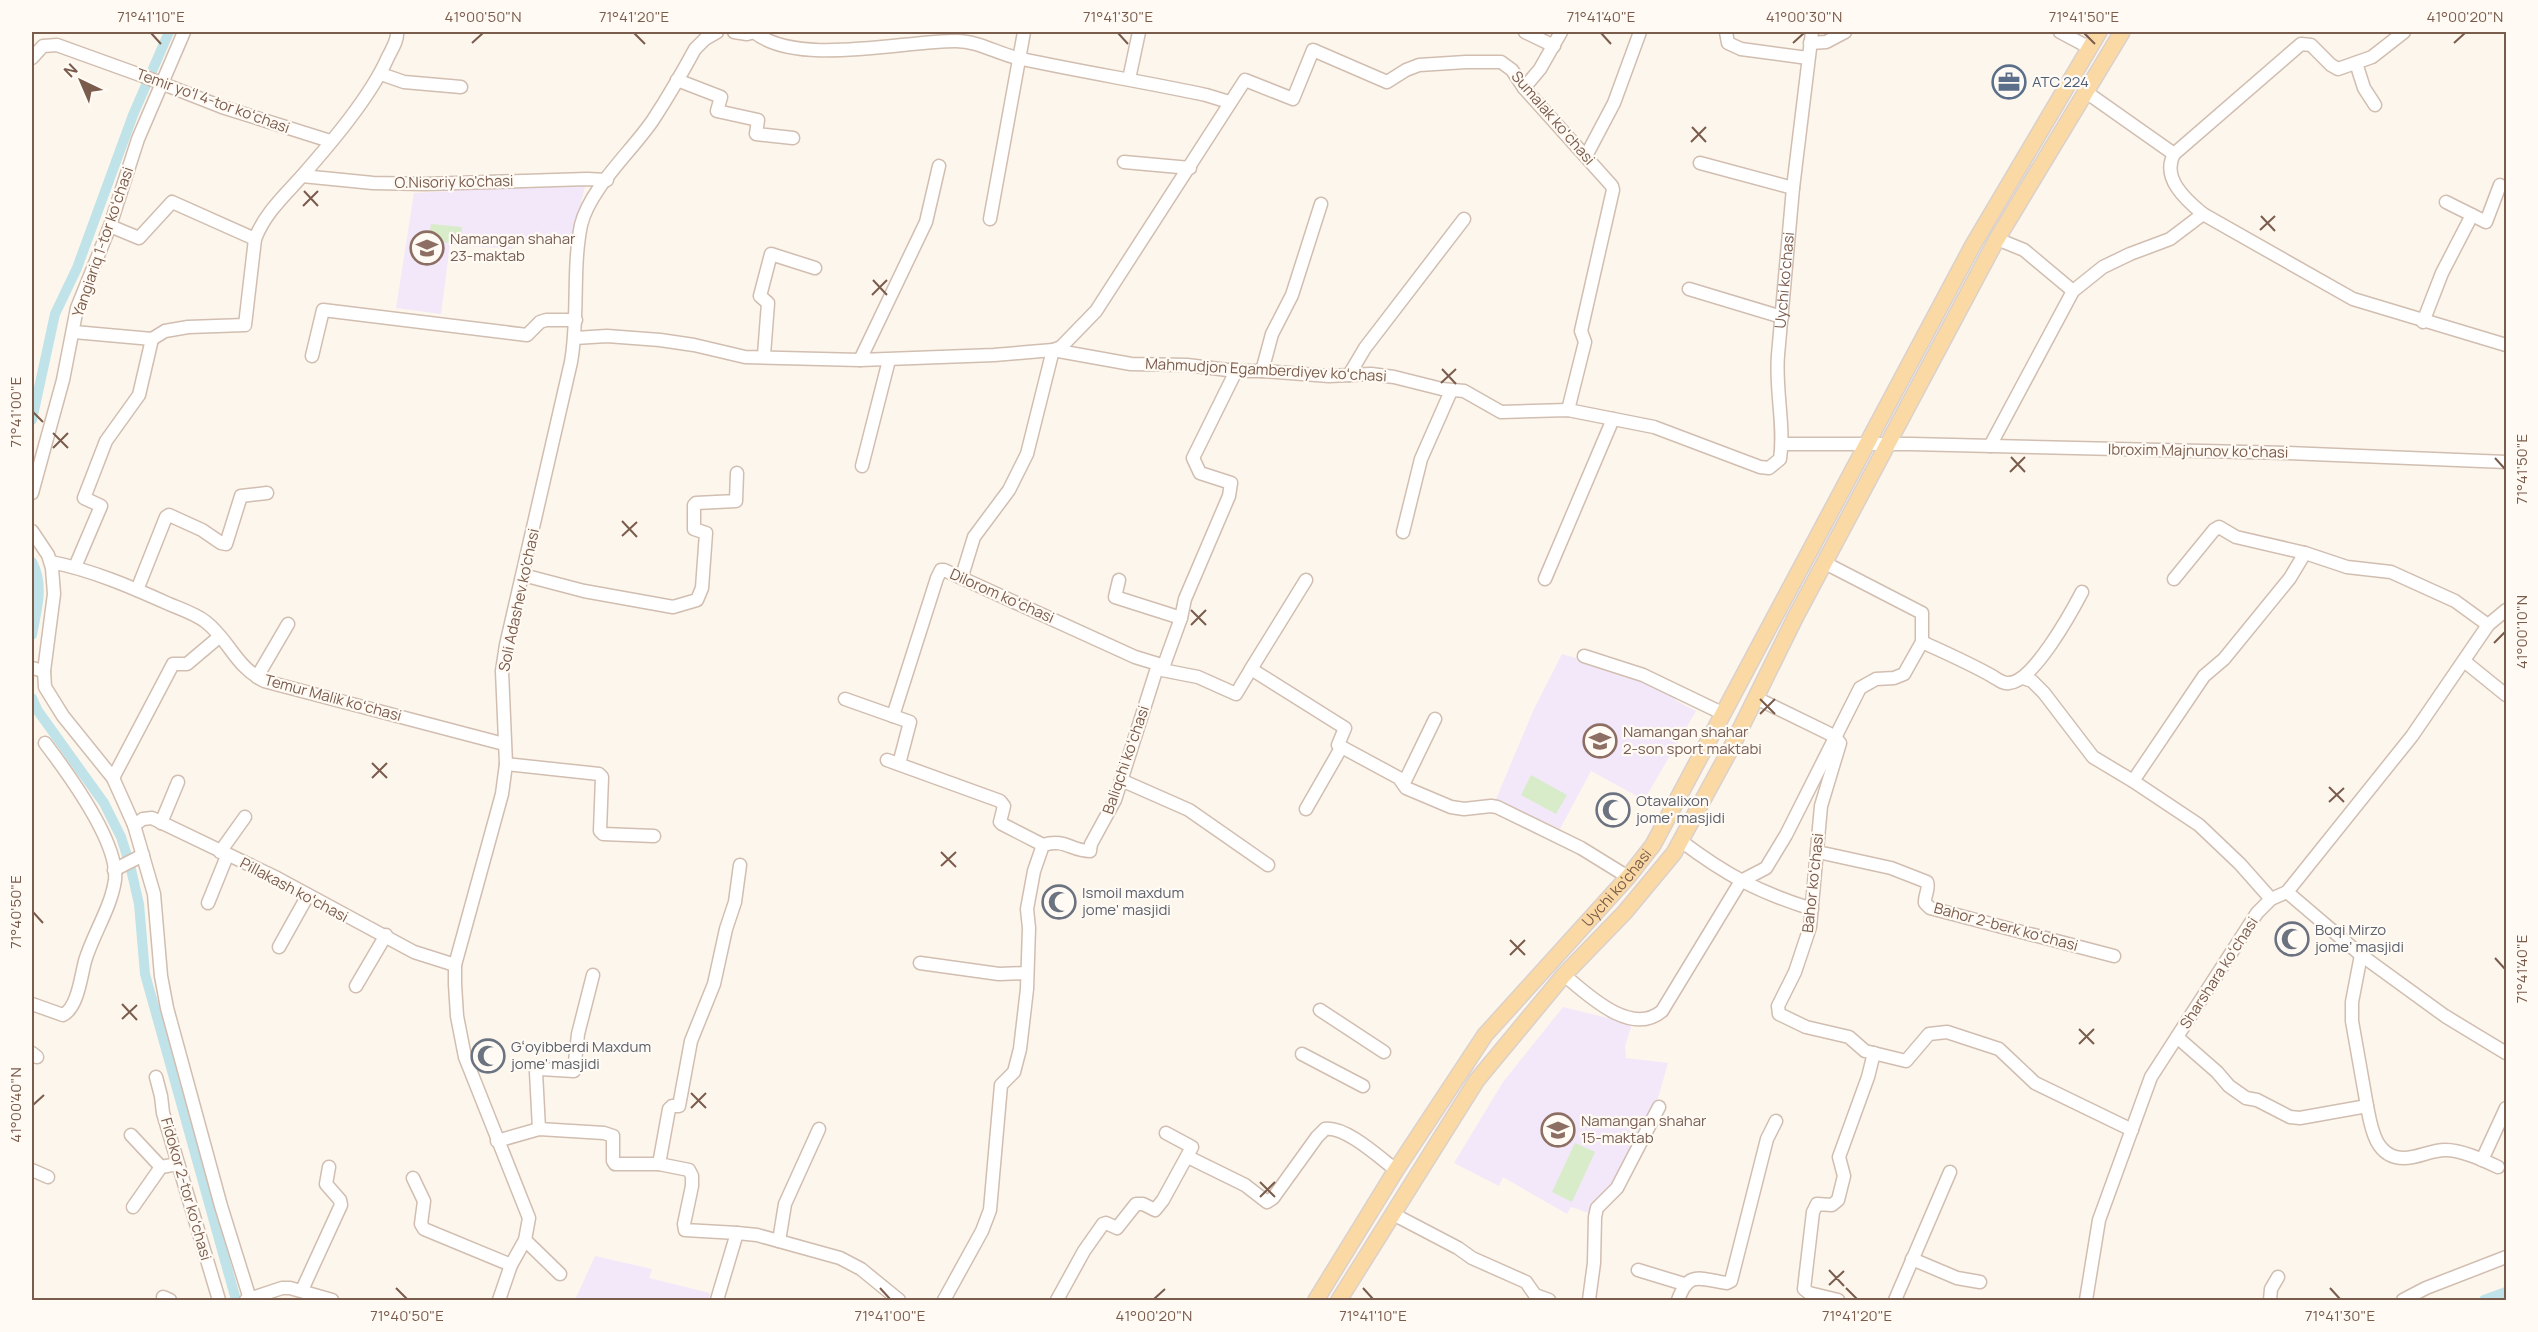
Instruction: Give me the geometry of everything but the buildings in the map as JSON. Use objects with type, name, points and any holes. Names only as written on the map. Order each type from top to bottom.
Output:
[{"type":"main road","name":"Uychi ko'chasi","points":[[1316,1300],[1396,1170],[1485,1035],[1628,877],[1653,845],[1973,245],[2099,32]]},
{"type":"main road","name":"Uychi ko'chasi","points":[[1339,1300],[1478,1080],[1510,1037],[1650,883],[1674,853],[1756,698],[1795,618],[1997,239],[2122,32]]},
{"type":"street","name":"Yangiariq 1-tor koʻchasi","points":[[32,493],[63,380],[78,308],[110,226],[138,139],[153,80],[184,32]]},
{"type":"street","points":[[74,332],[152,339],[165,331],[188,327],[245,325],[255,238],[270,211],[302,176],[381,74],[397,32]]},
{"type":"street","name":"Soli Adashev ko'chasi","points":[[499,1300],[511,1264],[525,1240],[529,1218],[465,1057],[457,1016],[455,964],[502,794],[506,764],[502,671],[575,338],[581,225],[595,195],[652,121],[695,49],[716,32]]},
{"type":"street","points":[[734,32],[747,34],[754,32],[771,43],[809,50],[942,41],[972,42],[1018,59],[1129,79],[1229,102]]},
{"type":"street","points":[[990,219],[1024,32]]},
{"type":"street","points":[[1129,79],[1139,32]]},
{"type":"street","points":[[1525,32],[1554,46]]},
{"type":"street","points":[[1524,88],[1540,69],[1561,32]]},
{"type":"street","points":[[1586,156],[1614,103],[1640,32]]},
{"type":"street","points":[[1726,32],[1728,43],[1741,50],[1808,58]]},
{"type":"street","points":[[1811,37],[1826,42],[1845,32]]},
{"type":"street","points":[[2060,32],[2090,48]]},
{"type":"street","points":[[2404,32],[2375,55],[2342,68],[2334,68],[2311,45],[2301,44],[2174,154],[2170,161],[2171,177],[2186,198],[2203,214],[2353,299],[2423,322],[2506,345]]},
{"type":"street","name":"Uychi ko'chasi","points":[[1782,444],[1777,374],[1793,188],[1811,37]]},
{"type":"street","name":"Temir yoʻl 4-tor koʻchasi","points":[[32,58],[43,46],[52,44],[222,107],[330,141]]},
{"type":"street","name":"Sumalak koʻchasi","points":[[1053,350],[1060,347],[1096,311],[1190,168],[1229,102],[1247,80],[1293,99],[1313,50],[1387,82],[1419,65],[1494,61],[1512,70],[1524,88],[1586,156],[1613,190],[1581,331],[1586,342],[1568,410]]},
{"type":"street","points":[[2356,63],[2364,88],[2375,105]]},
{"type":"street","points":[[381,74],[404,82],[460,87]]},
{"type":"street","points":[[677,80],[721,97],[717,111],[758,120],[756,134],[793,138]]},
{"type":"street","points":[[2086,92],[2174,154]]},
{"type":"street","points":[[1124,162],[1190,168]]},
{"type":"street","points":[[1700,162],[1793,188]]},
{"type":"street","points":[[860,360],[926,222],[939,166]]},
{"type":"street","name":"O.Nisoriy ko'chasi","points":[[302,176],[373,183],[425,184],[587,178],[606,180]]},
{"type":"street","points":[[2446,202],[2481,221],[2487,220],[2500,184]]},
{"type":"street","points":[[110,226],[139,238],[172,202],[255,238]]},
{"type":"street","points":[[1262,370],[1272,334],[1292,295],[1321,204]]},
{"type":"street","points":[[1990,446],[2073,291],[2103,267],[2170,239],[2203,214]]},
{"type":"street","points":[[2423,322],[2442,273],[2472,215]]},
{"type":"street","points":[[1349,375],[1365,348],[1464,219]]},
{"type":"street","points":[[1997,239],[2024,250],[2073,291]]},
{"type":"street","points":[[764,356],[768,303],[760,296],[771,254],[815,268]]},
{"type":"street","points":[[1689,289],[1782,317]]},
{"type":"street","points":[[312,356],[323,310],[527,335],[540,322],[546,320],[576,320]]},
{"type":"street","name":"Mahmudjon Egamberdiyev koʻchasi","points":[[575,338],[607,336],[660,340],[745,357],[890,360],[1053,350],[1131,363],[1187,365],[1236,371],[1262,370],[1307,375],[1394,377],[1464,391],[1501,411],[1568,410],[1654,427],[1760,467],[1769,468],[1775,465],[1780,459],[1782,444]]},
{"type":"street","points":[[75,567],[101,506],[84,498],[93,469],[106,441],[139,395],[152,339]]},
{"type":"street","points":[[962,576],[974,537],[1009,490],[1027,454],[1053,350]]},
{"type":"street","points":[[862,466],[890,360]]},
{"type":"street","name":"Baliqchi koʻchasi","points":[[1043,845],[1059,842],[1090,851],[1091,844],[1115,800],[1156,671],[1164,664],[1181,618],[1185,599],[1229,496],[1231,485],[1200,473],[1193,458],[1236,371]]},
{"type":"street","points":[[1403,532],[1421,459],[1451,390]]},
{"type":"street","points":[[1545,579],[1613,419]]},
{"type":"street","points":[[1782,444],[1889,444]]},
{"type":"street","name":"Ibroxim Majnunov koʻchasi","points":[[1889,444],[2288,453],[2506,462]]},
{"type":"street","points":[[524,575],[584,591],[672,607],[693,602],[701,595],[706,533],[694,529],[694,505],[696,503],[736,501],[737,472]]},
{"type":"street","points":[[137,590],[166,517],[169,515],[187,523],[226,544],[241,496],[267,493]]},
{"type":"street","points":[[2175,579],[2218,527],[2235,537],[2305,553],[2347,567],[2391,572],[2455,601],[2488,625]]},
{"type":"street","points":[[32,531],[51,562],[54,594],[37,669],[49,695],[113,778],[134,825],[139,857],[154,894],[160,966],[168,1008],[248,1300],[282,1288],[302,1290],[332,1300]]},
{"type":"street","points":[[2133,781],[2204,676],[2224,659],[2290,578],[2305,553]]},
{"type":"street","name":"Temur Malik koʻchasi","points":[[51,562],[75,567],[196,615],[206,622],[239,663],[257,677],[297,691],[504,744]]},
{"type":"street","points":[[1564,975],[1591,996],[1637,1021],[1655,1017],[1662,1011],[1741,881],[1766,868],[1786,835],[1860,688],[1876,679],[1894,678],[1904,674],[1922,642],[1922,613],[1825,563]]},
{"type":"street","name":"Dilorom koʻchasi","points":[[892,716],[940,572],[944,570],[962,576],[1135,657],[1158,664],[1160,668],[1176,674],[1198,677],[1236,694],[1251,669]]},
{"type":"street","points":[[1119,580],[1115,597],[1181,618]]},
{"type":"street","points":[[1306,580],[1251,669],[1345,728],[1338,745],[1341,748],[1404,783],[1406,788],[1451,807],[1464,809],[1497,807],[1581,848],[1628,877]]},
{"type":"street","points":[[1922,642],[2002,682],[2010,683],[2023,678],[2045,651],[2082,592]]},
{"type":"street","name":"Sharshara koʻchasi","points":[[2086,1300],[2099,1220],[2151,1077],[2250,922],[2271,899],[2287,892],[2412,736],[2488,625],[2506,610]]},
{"type":"street","points":[[257,677],[288,624]]},
{"type":"street","points":[[113,778],[173,664],[176,662],[187,664],[219,637]]},
{"type":"street","points":[[1584,656],[1651,678],[1724,714]]},
{"type":"street","points":[[2464,661],[2506,695]]},
{"type":"street","points":[[2023,678],[2032,681],[2044,693],[2093,757],[2201,827],[2240,864],[2271,899]]},
{"type":"street","points":[[1756,698],[1835,737]]},
{"type":"street","points":[[845,699],[910,722],[893,762],[1000,801],[1004,806],[1000,822],[1043,845],[1034,871],[1027,909],[1029,928],[1027,973],[1017,1065],[1014,1072],[1001,1085],[990,1210],[982,1231],[944,1300]]},
{"type":"street","points":[[1404,783],[1435,719]]},
{"type":"street","name":"Bahor koʻchasi","points":[[1835,737],[1840,743],[1840,749],[1821,806],[1812,909],[1804,950],[1778,1006],[1778,1012],[1788,1020],[1806,1027],[1849,1037],[1858,1042],[1861,1049],[1874,1053]]},
{"type":"street","points":[[32,1005],[63,1015],[72,1007],[91,942],[111,894],[115,878],[115,869],[108,848],[87,804],[65,769],[45,744]]},
{"type":"street","points":[[1306,810],[1341,748]]},
{"type":"street","points":[[506,764],[599,774],[602,777],[600,831],[603,834],[654,836]]},
{"type":"street","points":[[1120,780],[1189,810],[1269,865]]},
{"type":"street","points":[[134,825],[143,819],[152,818],[161,823],[178,782]]},
{"type":"street","points":[[208,903],[224,854],[245,817]]},
{"type":"street","name":"Pillakash koʻchasi","points":[[161,823],[308,895],[356,923],[386,935],[414,952],[455,964]]},
{"type":"street","points":[[1681,841],[1714,866],[1741,881],[1771,896],[1812,909]]},
{"type":"street","name":"Bahor 2-berk koʻchasi","points":[[1818,852],[1891,868],[1927,882],[1924,898],[1930,908],[2114,956]]},
{"type":"street","points":[[115,869],[139,857]]},
{"type":"street","points":[[659,1164],[669,1109],[672,1106],[679,1106],[691,1041],[714,984],[726,929],[735,902],[740,865]]},
{"type":"street","points":[[2287,892],[2361,955],[2445,1016],[2506,1053]]},
{"type":"street","points":[[279,947],[308,895]]},
{"type":"street","points":[[356,986],[386,935]]},
{"type":"street","points":[[2361,955],[2352,1002],[2352,1021],[2374,1139],[2380,1147],[2392,1155],[2403,1158],[2447,1149],[2498,1167]]},
{"type":"street","points":[[920,963],[999,974],[1027,973]]},
{"type":"street","points":[[539,1129],[536,1072],[540,1069],[574,1071],[578,1034],[593,975]]},
{"type":"street","points":[[1320,1010],[1384,1052]]},
{"type":"street","points":[[1838,1300],[1817,1298],[1806,1292],[1803,1286],[1813,1212],[1817,1204],[1829,1205],[1838,1200],[1844,1176],[1839,1157],[1874,1053],[1906,1061],[1929,1034],[1947,1032],[1999,1049],[2035,1083],[2132,1130]]},
{"type":"street","points":[[2177,1037],[2217,1072],[2229,1086],[2246,1098],[2258,1100],[2290,1117],[2301,1118],[2367,1106]]},
{"type":"street","points":[[1302,1054],[1363,1086]]},
{"type":"street","name":"Fidokor 2-tor koʻchasi","points":[[156,1077],[163,1113],[219,1300]]},
{"type":"street","points":[[1589,1300],[1594,1263],[1595,1217],[1598,1208],[1617,1188],[1659,1107]]},
{"type":"street","points":[[2482,1160],[2506,1108]]},
{"type":"street","points":[[1678,1300],[1684,1284],[1694,1279],[1727,1283],[1731,1281],[1767,1139],[1776,1121]]},
{"type":"street","points":[[497,1141],[539,1129],[609,1134],[614,1139],[613,1161],[615,1164],[659,1164],[684,1169],[692,1176],[684,1224],[686,1230],[757,1235],[850,1263],[898,1300]]},
{"type":"street","points":[[779,1241],[786,1204],[819,1129]]},
{"type":"street","points":[[1188,1157],[1245,1185],[1267,1202],[1273,1198],[1317,1137],[1325,1130],[1337,1130],[1347,1135],[1396,1170]]},
{"type":"street","points":[[1057,1300],[1084,1251],[1103,1224],[1117,1228],[1132,1207],[1138,1203],[1152,1210],[1157,1208],[1192,1149],[1191,1146],[1166,1133]]},
{"type":"street","points":[[130,1135],[161,1167]]},
{"type":"street","points":[[133,1207],[161,1167],[178,1164]]},
{"type":"street","points":[[302,1290],[341,1205],[340,1200],[326,1184],[329,1167]]},
{"type":"street","points":[[32,1170],[48,1177]]},
{"type":"street","points":[[1895,1300],[1950,1172]]},
{"type":"street","points":[[413,1178],[424,1201],[421,1224],[424,1229],[511,1264]]},
{"type":"street","points":[[1393,1214],[1449,1243],[1472,1258],[1526,1282],[1535,1295],[1549,1300]]},
{"type":"street","points":[[717,1300],[737,1233]]},
{"type":"street","points":[[525,1240],[560,1274]]},
{"type":"street","points":[[2403,1300],[2426,1288],[2506,1257]]},
{"type":"street","points":[[1911,1259],[1957,1278],[1980,1282]]},
{"type":"street","points":[[1638,1270],[1684,1284]]},
{"type":"street","points":[[2270,1300],[2271,1289],[2278,1277]]},
{"type":"shaded area","name":"Namangan shahar 23-maktab","points":[[586,183],[570,245],[514,241],[512,249],[450,245],[441,314],[396,308],[414,193]]},
{"type":"shaded area","name":"Namangan shahar 2-son sport maktabi","points":[[1562,654],[1626,673],[1677,695],[1675,700],[1696,711],[1644,800],[1591,771],[1560,829],[1496,799],[1534,709]]},
{"type":"shaded area","name":"Namangan shahar 15-maktab","points":[[1563,1007],[1632,1024],[1625,1046],[1626,1058],[1668,1063],[1658,1098],[1616,1183],[1591,1214],[1571,1207],[1567,1214],[1503,1177],[1499,1186],[1454,1163],[1503,1082]]},
{"type":"shaded area","points":[[595,1256],[652,1269],[649,1278],[710,1293],[708,1300],[575,1300]]},
{"type":"green space","points":[[431,224],[462,227],[460,244],[429,241]]},
{"type":"green space","points":[[1531,775],[1567,795],[1556,814],[1521,795]]},
{"type":"green space","points":[[1575,1143],[1595,1152],[1572,1202],[1552,1192]]},
{"type":"waterway","points":[[32,420],[55,314],[77,268],[133,115],[169,32]]},
{"type":"waterway","points":[[32,562],[39,589],[32,635]]},
{"type":"waterway","points":[[32,698],[38,711],[104,803],[121,837],[139,904],[145,974],[236,1300]]},
{"type":"waterway","points":[[2484,1300],[2506,1292]]},
{"type":"place","name":"ATC 224","points":[[2009,82]]},
{"type":"place","name":"Namangan shahar 23-maktab","points":[[427,248]]},
{"type":"place","name":"Namangan shahar 2-son sport maktabi","points":[[1600,741]]},
{"type":"place","name":"Otavalixon jome’ masjidi","points":[[1613,810]]},
{"type":"place","name":"Ismoil maxdum jome' masjidi","points":[[1059,902]]},
{"type":"place","name":"Boqi Mirzo jome’ masjidi","points":[[2292,939]]},
{"type":"place","name":"Gʻoyibberdi Maxdum jome' masjidi","points":[[488,1056]]},
{"type":"place","name":"Namangan shahar 15-maktab","points":[[1558,1130]]}]
